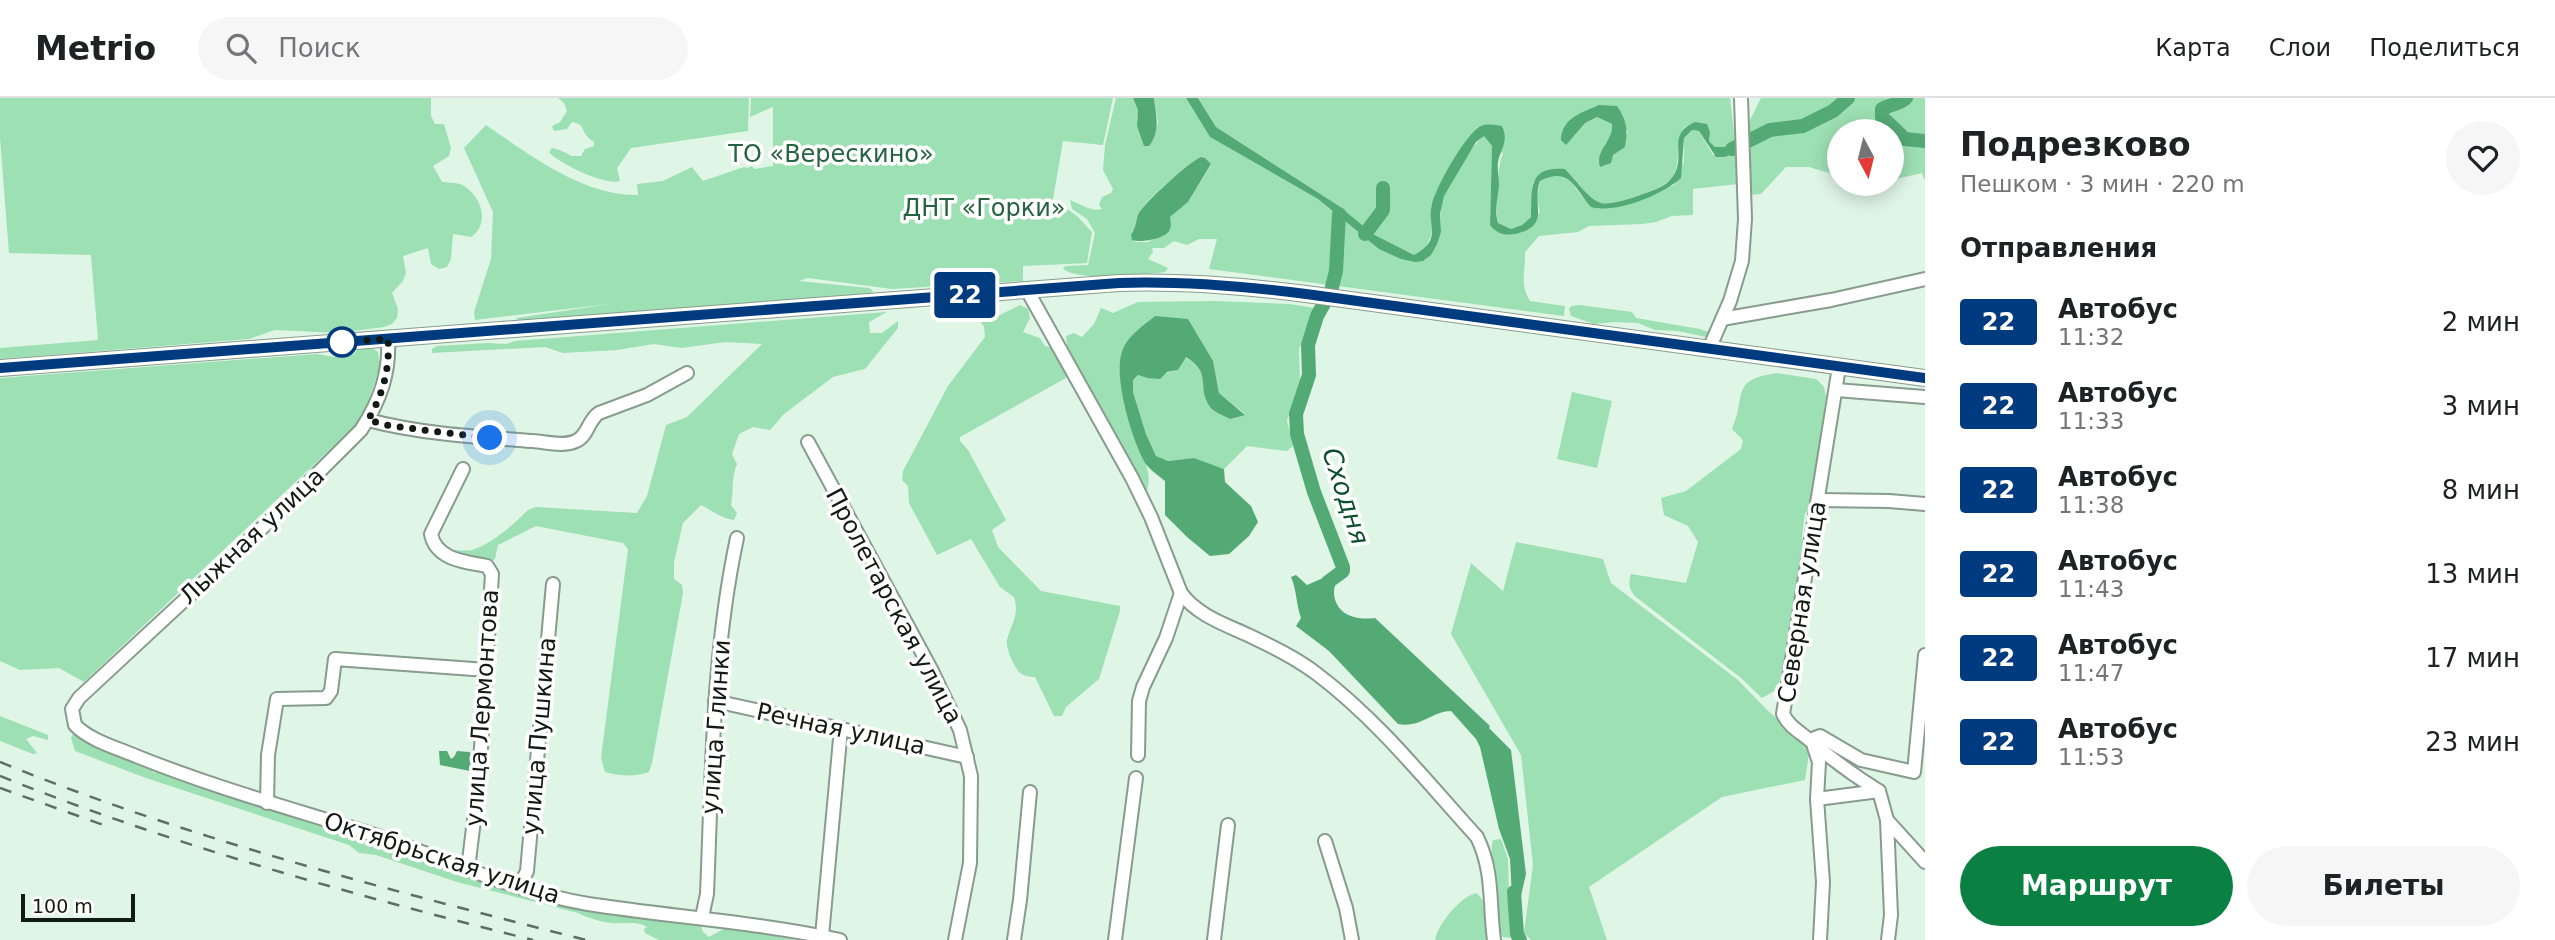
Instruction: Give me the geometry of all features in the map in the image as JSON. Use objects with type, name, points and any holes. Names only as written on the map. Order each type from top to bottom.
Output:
[{"type":"main road","points":[[0,368],[1119,283],[1177,282],[1226,284],[1306,294],[1925,378]]},
{"type":"street","points":[[1709,349],[1730,301],[1742,261],[1745,236],[1741,98]]},
{"type":"street","points":[[1722,319],[1831,300],[1925,279]]},
{"type":"street","points":[[1027,290],[1152,517],[1181,593],[1188,602],[1206,615],[1267,644],[1318,675],[1374,723],[1434,789],[1477,837],[1485,854],[1491,879],[1494,940]]},
{"type":"street","name":"Лыжная улица","points":[[72,709],[79,698],[341,452],[368,420],[386,377],[389,363],[388,339]]},
{"type":"street","name":"Северная улица","points":[[1839,367],[1783,715],[1814,747],[1879,791]]},
{"type":"street","points":[[368,420],[391,426],[490,438],[568,444],[583,436],[593,416],[647,395],[687,373]]},
{"type":"street","points":[[1836,390],[1925,397]]},
{"type":"street","name":"Пролетарская улица","points":[[808,442],[931,669],[960,730],[971,776],[970,863],[956,940]]},
{"type":"street","name":"улица Лермонтова","points":[[463,469],[430,534],[435,545],[448,557],[491,569],[479,779],[468,869]]},
{"type":"street","points":[[1819,500],[1925,504]]},
{"type":"street","name":"улица Глинки","points":[[702,917],[707,894],[715,701],[725,600],[737,538]]},
{"type":"street","name":"улица Пушкина","points":[[520,886],[527,871],[553,584]]},
{"type":"street","points":[[1138,755],[1139,701],[1166,638],[1181,593]]},
{"type":"street","points":[[1820,940],[1823,883],[1817,799],[1819,762],[1814,747],[1815,737],[1820,736],[1861,760],[1914,772],[1925,655]]},
{"type":"street","points":[[267,803],[268,755],[277,699],[326,698],[331,691],[335,659],[487,670]]},
{"type":"street","name":"Речная улица","points":[[715,701],[967,757]]},
{"type":"street","name":"Октябрьская улица","points":[[72,709],[72,720],[78,729],[117,748],[200,781],[364,832],[520,886],[587,903],[702,917],[840,940]]},
{"type":"street","points":[[822,936],[841,729]]},
{"type":"street","points":[[1115,940],[1136,778]]},
{"type":"street","points":[[1817,799],[1879,791],[1887,820],[1891,915],[1888,940]]},
{"type":"street","points":[[1014,940],[1030,792]]},
{"type":"street","points":[[1887,820],[1925,862]]},
{"type":"street","points":[[1214,940],[1228,825]]},
{"type":"street","points":[[1325,841],[1346,908],[1352,940]]},
{"type":"green space","points":[[0,98],[431,98],[431,116],[435,124],[444,124],[451,148],[449,156],[433,166],[442,182],[456,183],[470,191],[479,204],[482,218],[477,232],[471,237],[453,234],[451,259],[447,267],[439,269],[431,264],[428,248],[403,256],[406,273],[403,281],[392,293],[398,309],[397,318],[384,327],[338,333],[275,330],[249,339],[0,359],[0,348],[98,340],[91,255],[9,253],[0,138]]},
{"type":"green space","points":[[558,98],[749,98],[748,131],[631,148],[617,168],[620,181],[613,182],[571,167],[549,152],[552,148],[572,156],[581,156],[585,149],[594,146],[594,142],[576,123],[572,122],[567,129],[554,131],[552,126],[560,122],[567,111]]},
{"type":"green space","name":"ДНТ «Горки»","points":[[751,98],[1113,98],[1103,145],[1063,141],[1053,199],[1077,216],[1092,232],[1087,263],[1023,266],[1023,281],[892,289],[808,278],[799,281],[869,288],[873,291],[872,294],[864,296],[520,322],[516,318],[610,304],[475,320],[474,312],[491,259],[493,212],[464,148],[486,125],[539,161],[577,181],[617,194],[638,195],[637,184],[663,181],[692,167],[703,181],[744,167],[751,166],[755,169],[773,166],[773,107],[750,117]]},
{"type":"green space","points":[[1116,98],[1133,98],[1139,110],[1137,118],[1140,135],[1155,134],[1158,122],[1154,98],[1186,98],[1210,137],[1318,199],[1364,237],[1415,262],[1441,232],[1445,191],[1484,135],[1492,146],[1490,225],[1512,235],[1540,212],[1537,199],[1540,181],[1549,177],[1557,175],[1567,178],[1584,199],[1598,209],[1674,185],[1684,161],[1684,138],[1692,130],[1699,131],[1713,155],[1738,151],[1737,184],[1693,189],[1693,215],[1672,216],[1642,224],[1589,226],[1578,232],[1539,236],[1525,252],[1525,289],[1530,301],[1565,306],[1564,316],[1209,269],[1217,239],[1199,239],[1187,245],[1174,241],[1164,248],[1152,248],[1153,252],[1148,259],[1168,268],[1165,272],[1095,276],[1070,272],[1063,268],[1088,265],[1095,233],[1087,219],[1072,209],[1070,200],[1090,209],[1102,209],[1099,205],[1102,197],[1113,189],[1103,170],[1105,145]],"holes":[[[1201,157],[1211,165],[1188,202],[1170,217],[1170,230],[1148,242],[1135,242],[1131,236],[1139,213],[1145,205],[1188,166]]]},
{"type":"green space","points":[[1198,98],[1730,98],[1738,143],[1715,147],[1709,141],[1710,132],[1707,125],[1686,126],[1679,141],[1678,160],[1672,178],[1650,192],[1617,202],[1596,201],[1586,194],[1565,169],[1533,182],[1531,217],[1522,225],[1511,229],[1498,223],[1497,217],[1498,177],[1503,154],[1478,127],[1431,207],[1433,224],[1424,250],[1414,255],[1373,234],[1339,206],[1216,127]],"holes":[[[1599,105],[1628,132],[1613,155],[1604,145],[1613,134],[1612,124],[1597,117],[1585,123]]]},
{"type":"green space","points":[[1761,98],[1925,98],[1925,181],[1922,173],[1904,177],[1904,119],[1827,119],[1827,172],[1809,167],[1786,167],[1761,194],[1749,195],[1746,139],[1749,122]]},
{"type":"green space","points":[[1138,302],[1289,304],[1315,308],[1299,349],[1300,382],[1287,421],[1293,446],[1287,451],[1247,446],[1224,469],[1194,458],[1168,461],[1156,456],[1133,392],[1133,380],[1138,375],[1147,378],[1178,370],[1185,357],[1200,372],[1204,392],[1230,419],[1245,414],[1219,393],[1213,361],[1132,336],[1129,417],[1147,467],[1149,476],[1146,493],[1073,361],[1066,336],[1074,333],[1082,337],[1094,324],[1101,308],[1113,313]]},
{"type":"green space","points":[[1020,305],[1028,309],[1030,318],[1023,332],[1040,338],[1045,346],[1054,348],[1066,369],[1066,378],[960,437],[960,441],[968,450],[1006,520],[992,530],[998,547],[1041,591],[1120,606],[1099,679],[1066,707],[1062,716],[1054,716],[1035,677],[1021,673],[1010,657],[1007,643],[1015,614],[1014,597],[1000,587],[971,539],[937,555],[909,503],[908,486],[902,480],[903,471],[948,386],[985,337],[984,327],[979,319],[996,317]]},
{"type":"green space","points":[[1571,306],[1632,312],[1636,318],[1700,329],[1710,335],[1706,337],[1678,331],[1655,330],[1638,323],[1594,324],[1571,316]]},
{"type":"green space","points":[[887,312],[869,322],[870,333],[882,333],[898,321],[898,328],[865,369],[833,377],[784,414],[770,430],[753,427],[739,434],[732,454],[737,464],[731,505],[737,513],[734,520],[701,505],[683,523],[674,562],[674,579],[682,585],[683,593],[652,763],[649,772],[638,775],[605,772],[601,758],[628,549],[623,543],[536,526],[498,545],[495,559],[488,563],[450,552],[472,550],[495,539],[528,510],[536,507],[637,513],[647,496],[666,425],[687,417],[762,344],[726,342],[681,348],[654,344],[617,350],[563,353],[545,347],[432,353],[432,349],[437,346],[506,344],[515,341]]},
{"type":"green space","points":[[370,347],[378,352],[380,367],[362,419],[84,682],[59,668],[20,670],[0,661],[0,378],[317,354],[334,357],[354,354],[357,350]]},
{"type":"green space","points":[[1777,373],[1816,379],[1824,387],[1826,396],[1810,510],[1805,513],[1802,537],[1806,543],[1778,689],[1762,698],[1741,678],[1636,597],[1630,581],[1631,574],[1686,583],[1698,542],[1688,526],[1664,515],[1661,498],[1686,491],[1741,449],[1743,440],[1732,429],[1742,391],[1752,380]]},
{"type":"green space","points":[[1572,392],[1612,401],[1597,468],[1557,459]]},
{"type":"green space","points":[[1516,542],[1603,559],[1611,583],[1738,680],[1768,711],[1810,747],[1805,780],[1722,797],[1589,887],[1607,940],[1531,940],[1524,933],[1533,865],[1521,755],[1451,634],[1471,563],[1503,591]]},
{"type":"green space","points":[[0,716],[48,735],[48,740],[33,736],[26,739],[37,753],[33,754],[0,741]]},
{"type":"green space","points":[[73,734],[149,766],[154,773],[159,771],[543,898],[699,922],[703,932],[709,937],[727,927],[795,940],[659,940],[645,933],[644,929],[647,927],[643,925],[599,921],[578,913],[457,882],[376,855],[359,853],[349,845],[146,778],[75,751],[71,738]]},
{"type":"green space","points":[[1501,839],[1508,859],[1510,938],[1503,937],[1496,916],[1497,879],[1492,845],[1493,840]]},
{"type":"green space","points":[[1476,893],[1486,908],[1486,940],[1435,940],[1440,926],[1451,912],[1463,900]]},
{"type":"shaded area","points":[[1133,98],[1154,98],[1156,129],[1149,146],[1144,146],[1137,126],[1138,110]]},
{"type":"shaded area","points":[[1186,98],[1198,98],[1216,127],[1339,206],[1373,234],[1414,255],[1429,243],[1432,204],[1445,174],[1460,149],[1475,131],[1484,125],[1502,126],[1504,131],[1505,140],[1498,162],[1496,213],[1498,223],[1511,229],[1522,225],[1531,217],[1532,188],[1538,175],[1544,171],[1565,169],[1591,197],[1606,203],[1642,195],[1668,182],[1678,166],[1681,132],[1695,122],[1707,124],[1709,141],[1715,147],[1738,143],[1738,151],[1725,157],[1716,157],[1699,131],[1692,130],[1684,138],[1681,178],[1638,202],[1613,208],[1591,207],[1570,181],[1558,176],[1550,177],[1540,181],[1538,214],[1533,226],[1507,235],[1490,225],[1492,146],[1484,136],[1476,142],[1444,196],[1440,214],[1441,232],[1431,255],[1423,261],[1415,262],[1379,249],[1318,199],[1210,137]]},
{"type":"shaded area","points":[[1599,105],[1617,106],[1625,121],[1626,131],[1625,147],[1613,155],[1611,163],[1600,167],[1600,155],[1612,130],[1612,124],[1597,117],[1585,123],[1566,145],[1561,140],[1569,121]]},
{"type":"shaded area","points":[[1201,157],[1211,164],[1188,202],[1170,217],[1171,226],[1168,232],[1153,239],[1132,240],[1131,235],[1141,210],[1170,181]]},
{"type":"shaded area","points":[[1155,316],[1188,319],[1213,361],[1219,393],[1245,415],[1230,419],[1212,409],[1206,400],[1199,369],[1186,357],[1178,370],[1167,372],[1160,379],[1138,375],[1133,380],[1133,392],[1156,456],[1168,461],[1194,458],[1224,469],[1225,482],[1251,506],[1258,522],[1249,536],[1229,554],[1210,556],[1165,515],[1165,481],[1145,463],[1130,424],[1120,377],[1122,352],[1131,336]]},
{"type":"shaded area","points":[[1337,572],[1340,577],[1336,582],[1334,594],[1341,610],[1354,617],[1375,618],[1490,726],[1511,750],[1526,874],[1515,909],[1510,859],[1499,829],[1476,739],[1451,711],[1413,724],[1398,724],[1329,651],[1296,626],[1301,618],[1291,577],[1296,575],[1307,585]]},
{"type":"shaded area","points":[[439,751],[447,751],[451,759],[457,751],[469,752],[474,755],[473,768],[470,771],[440,765]]},
{"type":"waterway","points":[[1732,149],[1770,130],[1803,126],[1833,111],[1848,98]]},
{"type":"waterway","points":[[1906,98],[1882,109],[1882,117],[1905,139],[1925,141]]},
{"type":"waterway","points":[[1365,234],[1383,210],[1383,188]]},
{"type":"waterway","name":"Сходня","points":[[1326,588],[1328,582],[1343,571],[1343,567],[1314,492],[1297,434],[1296,414],[1309,375],[1308,345],[1317,316],[1331,291],[1336,271],[1339,214]]},
{"type":"waterway","name":"Сходня","points":[[1514,892],[1517,934],[1520,940]]},
{"type":"railway","points":[[0,762],[71,790],[217,839],[364,882],[586,940]]},
{"type":"railway","points":[[0,776],[131,824],[264,867],[533,940]]},
{"type":"railway","points":[[0,788],[109,827]]},
{"type":"bus line","name":"22","points":[[0,368],[1119,283],[1177,282],[1226,284],[1306,294],[1925,378]]},
{"type":"route","points":[[342,342],[388,339],[389,363],[386,377],[368,420],[391,426],[490,438]]},
{"type":"park label","name":"ТО «Верескино»","points":[[831,154]]}]
